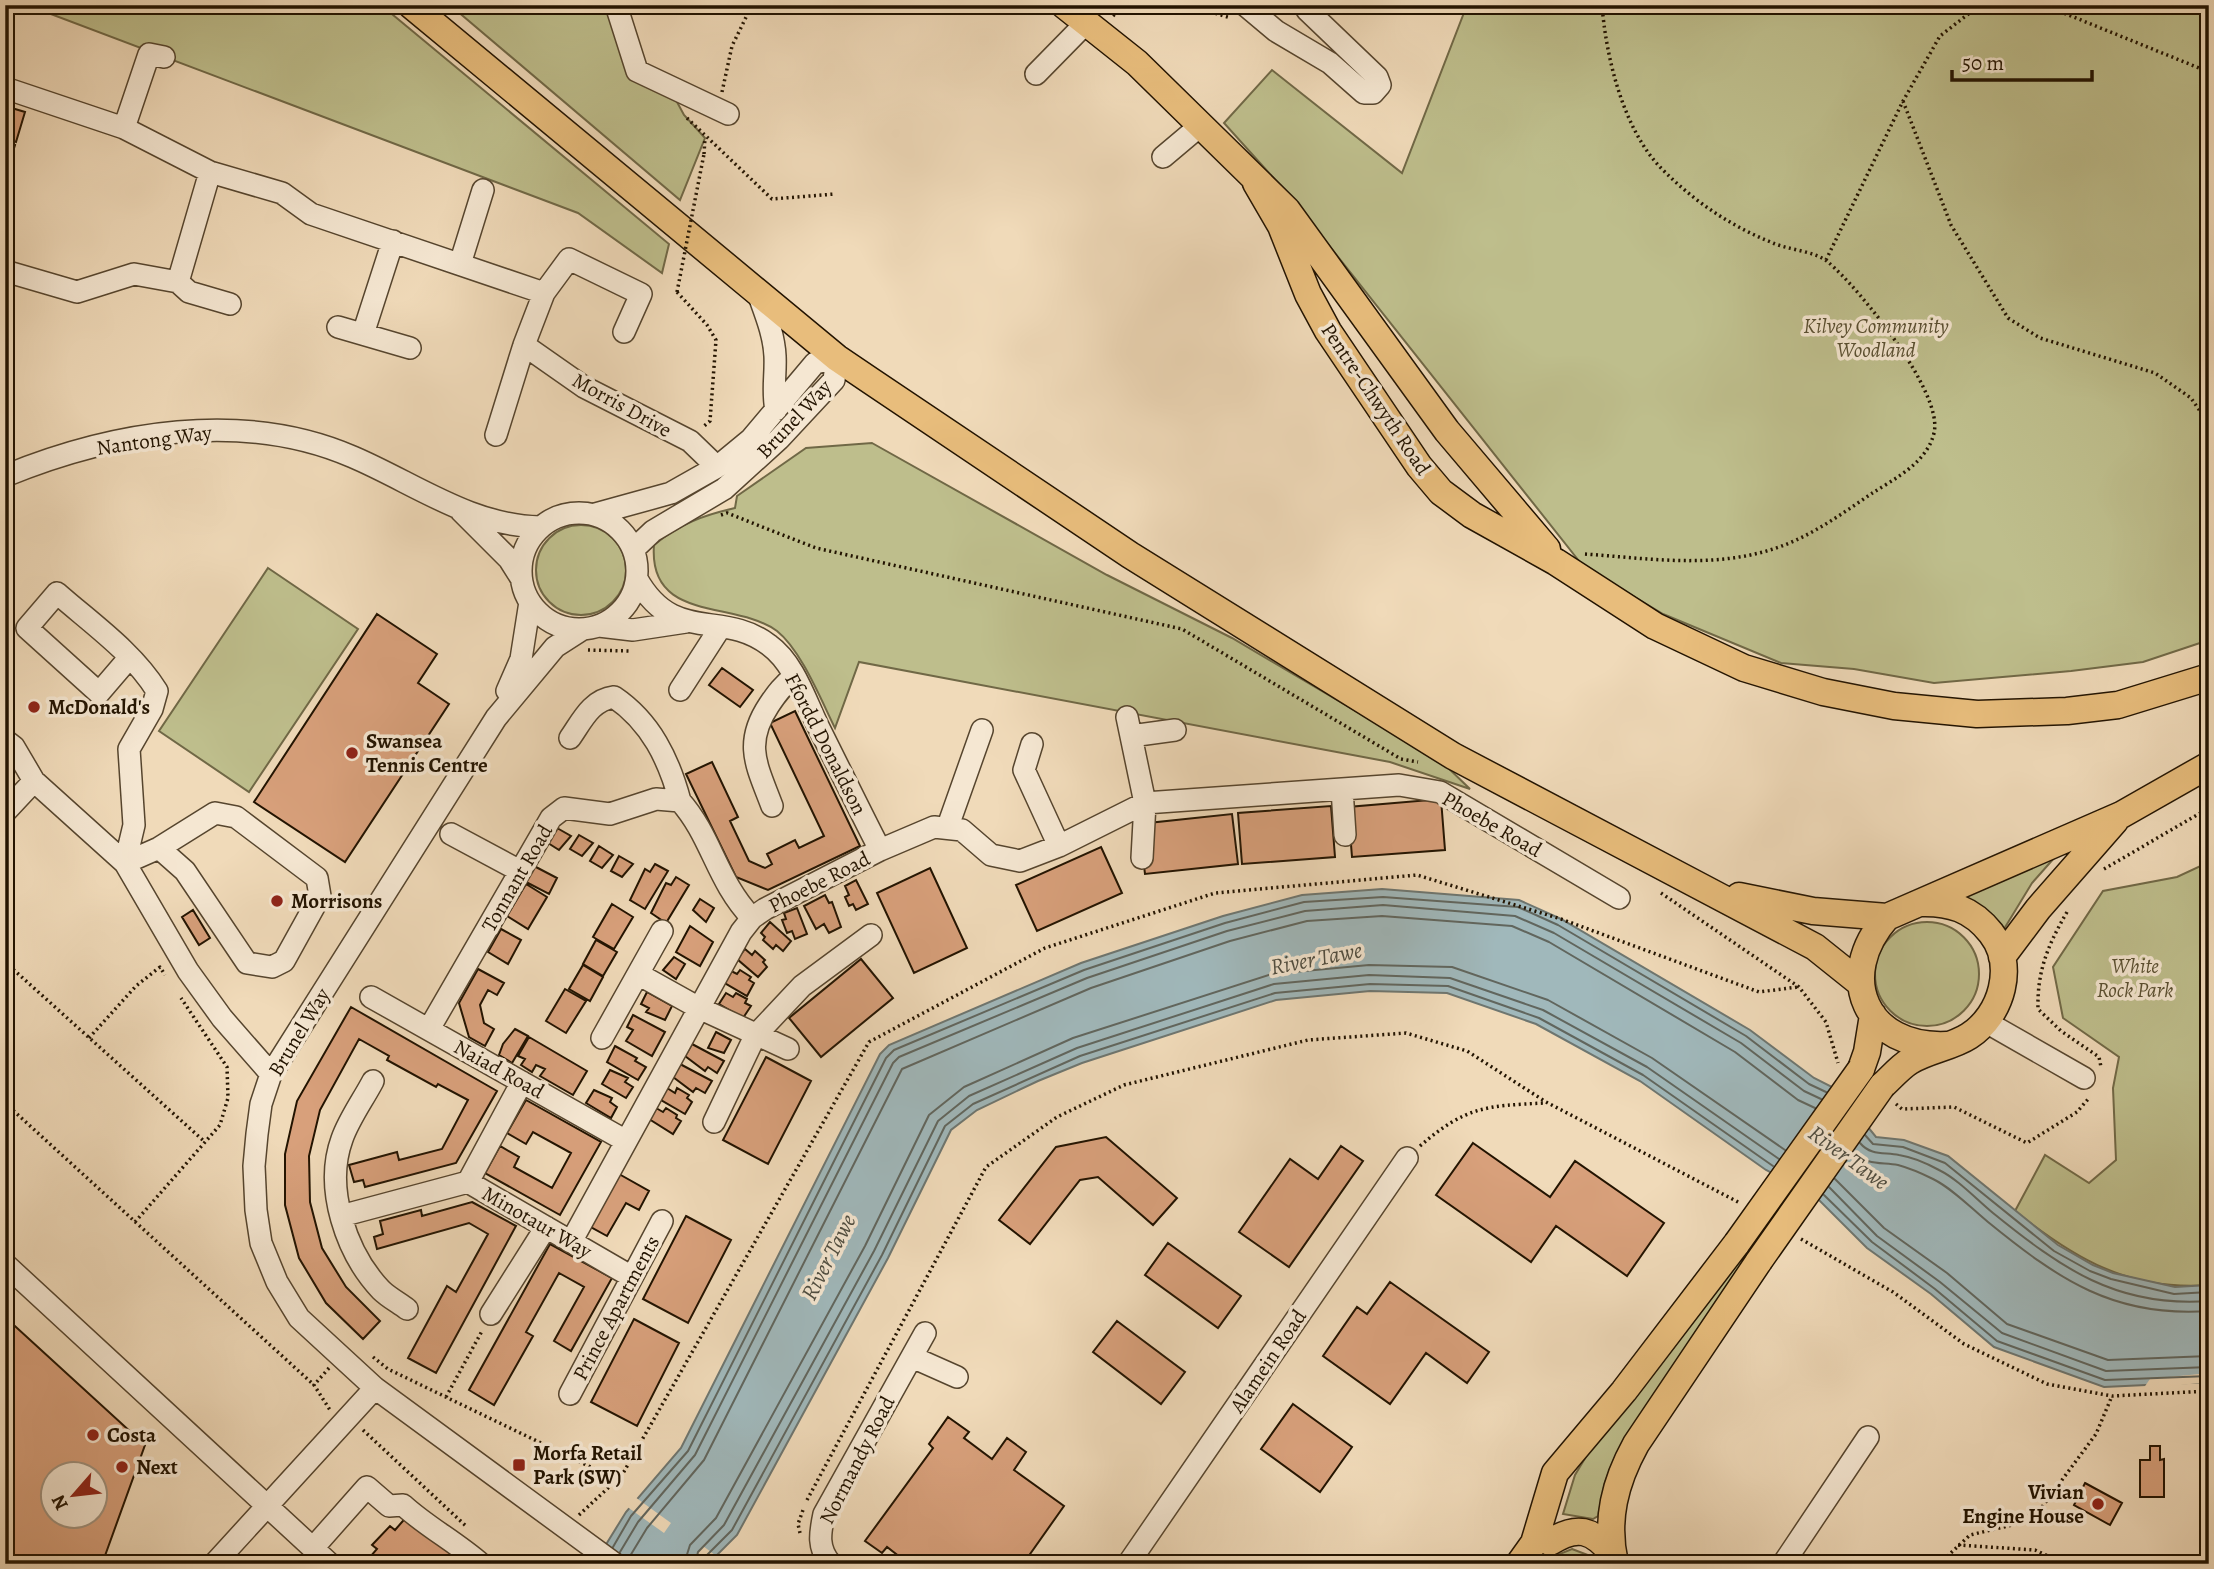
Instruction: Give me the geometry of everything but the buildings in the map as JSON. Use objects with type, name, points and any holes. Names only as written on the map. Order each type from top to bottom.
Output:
[{"type":"main road","points":[[411,5],[836,358],[1129,555],[1452,755],[1815,947],[1860,982]]},
{"type":"main road","name":"Pentre-Chwyth Road","points":[[1064,5],[1137,63],[1256,183],[1287,210],[1447,431],[1556,562]]},
{"type":"main road","name":"Pentre-Chwyth Road","points":[[1256,183],[1281,226],[1308,295],[1328,331],[1419,466],[1441,492],[1472,515],[1556,562],[1655,626],[1744,668],[1823,692],[1894,706],[1977,714],[2067,711],[2118,705],[2209,677]]},
{"type":"main road","points":[[1947,1045],[1926,1046],[1905,1041],[1887,1031],[1872,1015],[1860,982],[1861,958],[1871,935],[1887,917],[2121,815],[2209,765]]},
{"type":"main road","points":[[2002,957],[2038,909],[2121,815]]},
{"type":"main road","points":[[1710,890],[1814,911],[1887,917]]},
{"type":"main road","points":[[1613,1558],[1609,1530],[1618,1476],[1636,1444],[1759,1261],[1882,1086],[1909,1061],[1968,1037],[1986,1022],[1999,1002],[2004,980],[2002,957],[1994,936],[1980,920],[1961,908],[1940,902],[1919,903]]},
{"type":"main road","points":[[1519,1564],[1534,1543],[1555,1473],[1601,1420],[1737,1243],[1861,1069],[1867,1052],[1872,1015]]},
{"type":"main road","points":[[1544,1553],[1560,1499],[1601,1420]]},
{"type":"main road","points":[[1544,1553],[1566,1531],[1584,1531],[1601,1539],[1613,1558]]},
{"type":"street","points":[[616,5],[637,71],[670,89],[722,111]]},
{"type":"street","points":[[1245,5],[1276,31],[1330,63],[1364,93],[1373,93],[1380,85],[1377,77],[1307,10]]},
{"type":"street","points":[[1036,74],[1087,22]]},
{"type":"street","points":[[124,128],[149,54],[164,57]]},
{"type":"street","points":[[5,88],[124,128],[210,172],[282,193],[311,214],[544,293]]},
{"type":"street","points":[[1163,157],[1201,125]]},
{"type":"street","points":[[178,282],[210,172]]},
{"type":"street","points":[[460,264],[483,190]]},
{"type":"street","points":[[363,334],[393,241]]},
{"type":"street","points":[[496,435],[524,345],[544,293],[569,259],[641,294],[624,332]]},
{"type":"street","points":[[5,271],[77,292],[134,274],[178,282],[189,292],[230,304]]},
{"type":"street","points":[[758,293],[771,330],[775,354],[772,393],[776,410]]},
{"type":"street","points":[[338,327],[410,348]]},
{"type":"street","name":"Morris Drive","points":[[524,345],[584,387],[690,441],[718,467]]},
{"type":"street","name":"Brunel Way","points":[[595,514],[671,494],[718,467],[751,439],[815,363],[836,358],[834,380],[779,439],[724,489],[653,531],[634,549]]},
{"type":"street","name":"Nantong Way","points":[[5,476],[40,461],[131,439],[200,429],[249,432],[313,443],[352,456],[459,510],[516,526],[540,527]]},
{"type":"street","name":"Nantong Way","points":[[459,510],[509,559],[521,578]]},
{"type":"street","points":[[576,512],[595,514],[611,521],[624,533],[634,549],[637,579],[625,608],[591,628],[552,622],[530,601],[521,578],[522,559],[528,542],[540,527],[557,516],[576,512]]},
{"type":"street","name":"Ffordd Donaldson","points":[[637,579],[659,609],[686,622],[744,631],[769,644],[780,654],[880,850]]},
{"type":"street","points":[[125,863],[134,825],[128,749],[152,709],[157,691],[147,674],[57,593],[27,628],[99,693],[129,658]]},
{"type":"street","name":"Brunel Way","points":[[496,718],[521,659],[530,601]]},
{"type":"street","name":"Ffordd Donaldson","points":[[591,628],[644,629],[686,622]]},
{"type":"street","name":"Brunel Way","points":[[591,628],[555,647],[496,718],[271,1074],[261,1104],[254,1166],[261,1243],[277,1282],[299,1318],[375,1388],[615,1564]]},
{"type":"street","points":[[680,690],[720,628]]},
{"type":"street","points":[[772,806],[754,758],[753,736],[760,718],[781,687],[794,677]]},
{"type":"street","points":[[570,738],[591,708],[603,698],[614,696],[656,739],[670,764],[680,802],[695,818],[732,897],[751,918]]},
{"type":"street","points":[[1142,858],[1145,803],[1129,727],[1175,730]]},
{"type":"street","points":[[948,827],[982,730]]},
{"type":"street","points":[[5,740],[14,747],[34,782],[125,863],[188,971],[222,1018],[271,1074]]},
{"type":"street","points":[[1032,744],[1024,770],[1059,846]]},
{"type":"street","points":[[5,813],[34,782]]},
{"type":"street","name":"Phoebe Road","points":[[571,1242],[751,918],[880,850],[934,827],[962,830],[991,855],[1020,861],[1059,846],[1145,803],[1399,785],[1440,792],[1619,898]]},
{"type":"street","points":[[1342,789],[1345,835]]},
{"type":"street","name":"Tonnant Road","points":[[429,1029],[551,818],[564,808],[594,815],[610,814],[656,799],[680,802]]},
{"type":"street","points":[[125,863],[159,848],[215,813],[236,817],[317,878],[320,896],[284,961],[272,967],[247,963],[185,871],[159,848]]},
{"type":"street","points":[[451,834],[520,871]]},
{"type":"street","points":[[603,1038],[662,930]]},
{"type":"street","points":[[714,1122],[755,1035],[803,986],[871,935]]},
{"type":"street","points":[[638,974],[699,1008],[788,1049]]},
{"type":"street","name":"Naiad Road","points":[[371,997],[626,1141]]},
{"type":"street","points":[[1986,1022],[2094,1082]]},
{"type":"street","points":[[373,1081],[342,1139],[337,1169],[341,1216],[362,1265],[382,1291],[407,1309]]},
{"type":"street","name":"Minotaur Way","points":[[522,1082],[468,1182],[632,1278]]},
{"type":"street","name":"Alamein Road","points":[[1128,1564],[1407,1158]]},
{"type":"street","points":[[341,1216],[468,1182]]},
{"type":"street","name":"Prince Apartments","points":[[570,1394],[663,1222]]},
{"type":"street","points":[[491,1314],[546,1227]]},
{"type":"street","points":[[5,1264],[330,1564]]},
{"type":"street","name":"Normandy Road","points":[[831,1564],[824,1556],[819,1538],[824,1514],[925,1332]]},
{"type":"street","points":[[912,1357],[950,1375]]},
{"type":"street","points":[[214,1564],[375,1388]]},
{"type":"street","points":[[1783,1564],[1868,1437]]},
{"type":"street","points":[[313,1548],[367,1487],[389,1506],[403,1505],[423,1524],[489,1559]]},
{"type":"path","points":[[722,111],[732,46],[752,5]]},
{"type":"path","points":[[1556,562],[1585,554],[1679,561],[1721,561],[1759,554],[1796,541],[1906,471],[1920,457],[1933,436],[1935,425],[1933,411],[1914,369],[1887,329],[1826,260],[1744,231],[1707,207],[1658,165],[1636,135],[1623,100],[1605,40],[1602,5]]},
{"type":"path","points":[[1826,260],[1903,101],[1940,36],[1980,5]]},
{"type":"path","points":[[2044,5],[2209,72]]},
{"type":"path","points":[[670,89],[684,115],[705,138],[772,199],[835,194]]},
{"type":"path","points":[[1903,101],[1951,225],[2008,318],[2040,338],[2155,373],[2191,398],[2209,424]]},
{"type":"path","points":[[690,441],[710,421],[716,340],[708,325],[677,292],[705,138]]},
{"type":"path","points":[[715,516],[727,513],[816,548],[1182,629],[1401,759],[1423,762]]},
{"type":"path","points":[[580,653],[589,649],[629,651],[644,629]]},
{"type":"path","points":[[2102,871],[2209,808]]},
{"type":"path","points":[[567,1527],[622,1475],[870,1042],[1045,948],[1215,893],[1417,875],[1561,919],[1759,992],[1799,987]]},
{"type":"path","points":[[1651,887],[1687,908],[1799,987],[1826,1022],[1835,1061]]},
{"type":"path","points":[[1902,1109],[1954,1107],[2027,1143],[2077,1112],[2094,1082],[2099,1057],[2061,1031],[2038,1009],[2037,980],[2053,935],[2074,900]]},
{"type":"path","points":[[5,962],[205,1142]]},
{"type":"path","points":[[89,1038],[136,986],[160,967],[168,978]]},
{"type":"path","points":[[135,1222],[220,1125],[228,1098],[227,1067],[175,990]]},
{"type":"path","points":[[802,1544],[798,1524],[815,1482],[986,1167],[1057,1117],[1124,1085],[1295,1043],[1406,1033],[1467,1051],[1546,1102],[1752,1210]]},
{"type":"path","points":[[1407,1158],[1442,1127],[1483,1107],[1546,1102]]},
{"type":"path","points":[[5,1103],[314,1385],[322,1402],[342,1422],[347,1419],[468,1527]]},
{"type":"path","points":[[1799,1237],[1893,1292],[1964,1344],[2047,1384],[2112,1396],[2209,1391]]},
{"type":"path","points":[[446,1397],[491,1314]]},
{"type":"path","points":[[314,1385],[335,1360],[344,1369],[361,1348],[388,1368],[603,1474],[622,1475]]},
{"type":"path","points":[[1939,1564],[1956,1545],[1970,1535],[2016,1524],[2042,1507],[2096,1434],[2112,1396]]},
{"type":"path","points":[[1956,1545],[2035,1550],[2050,1557],[2050,1564]]},
{"type":"path","points":[[489,1559],[508,1564]]},
{"type":"green space","points":[[27,5],[381,5],[669,244],[662,273],[578,213]]},
{"type":"green space","points":[[450,5],[616,5],[637,71],[670,89],[684,115],[705,138],[680,200]]},
{"type":"green space","name":"Kilvey Community Woodland","points":[[1467,5],[2209,5],[2209,640],[2143,662],[1934,683],[1854,669],[1781,663],[1663,614],[1583,566],[1289,195],[1224,123],[1272,70],[1402,173]]},
{"type":"green space","points":[[872,443],[1107,575],[1232,638],[1442,762],[1470,789],[1390,762],[859,662],[835,728],[810,676],[786,639],[759,622],[698,606],[679,598],[665,587],[656,570],[654,545],[692,521],[735,508],[737,496],[806,448]]},
{"type":"green space","points":[[572,525],[590,525],[606,532],[619,545],[626,561],[626,579],[619,595],[606,608],[590,615],[572,615],[556,608],[543,595],[536,579],[536,561],[543,545],[556,532]]},
{"type":"green space","points":[[268,568],[358,629],[249,792],[159,731]]},
{"type":"green space","points":[[2063,848],[2032,883],[2004,929],[1955,890]]},
{"type":"green space","name":"White Rock Park","points":[[2209,862],[2209,1285],[2180,1286],[2153,1283],[2104,1268],[2059,1244],[2015,1211],[2045,1155],[2089,1183],[2116,1160],[2113,1088],[2119,1057],[2063,1018],[2053,967],[2103,891],[2177,877]]},
{"type":"green space","points":[[1927,922],[1947,926],[1964,937],[1975,954],[1979,974],[1975,994],[1964,1011],[1947,1022],[1927,1026],[1907,1022],[1890,1011],[1879,994],[1875,974],[1879,954],[1890,937],[1907,926]]},
{"type":"green space","points":[[1769,1218],[1773,1220],[1614,1459],[1605,1482],[1598,1516],[1593,1519],[1563,1514],[1575,1475],[1587,1455]]},
{"type":"green space","points":[[1572,1549],[1588,1555],[1594,1564],[1550,1564],[1557,1555]]},
{"type":"water","name":"River Tawe","points":[[1382,889],[1519,900],[1561,919],[1750,1030],[1814,1078],[1838,1090],[1876,1137],[1904,1140],[1948,1156],[2058,1245],[2093,1265],[2113,1273],[2175,1287],[2209,1285],[2209,1382],[2104,1387],[1994,1347],[1931,1294],[1867,1248],[1813,1194],[1766,1170],[1640,1081],[1536,1024],[1447,993],[1370,991],[1276,1000],[1082,1063],[977,1110],[951,1130],[888,1258],[737,1535],[708,1564],[594,1564],[626,1512],[681,1448],[880,1054],[889,1045],[1081,963],[1223,916],[1302,895]]},
{"type":"pier","points":[[2209,1373],[2209,1382],[2143,1389],[2150,1379]]},
{"type":"pier","points":[[635,1497],[671,1523],[664,1533],[626,1506]]},
{"type":"pier","points":[[703,1546],[719,1558],[713,1564],[705,1564],[695,1556]]},
{"type":"place","name":"McDonald's","points":[[34,707]]},
{"type":"place","name":"Swansea Tennis Centre","points":[[352,753]]},
{"type":"place","name":"Morrisons","points":[[277,901]]},
{"type":"place","name":"Costa","points":[[93,1435]]},
{"type":"place","name":"Morfa Retail Park (SW)","points":[[519,1465]]},
{"type":"place","name":"Next","points":[[122,1467]]},
{"type":"place","name":"Vivian Engine House","points":[[2098,1504]]}]
